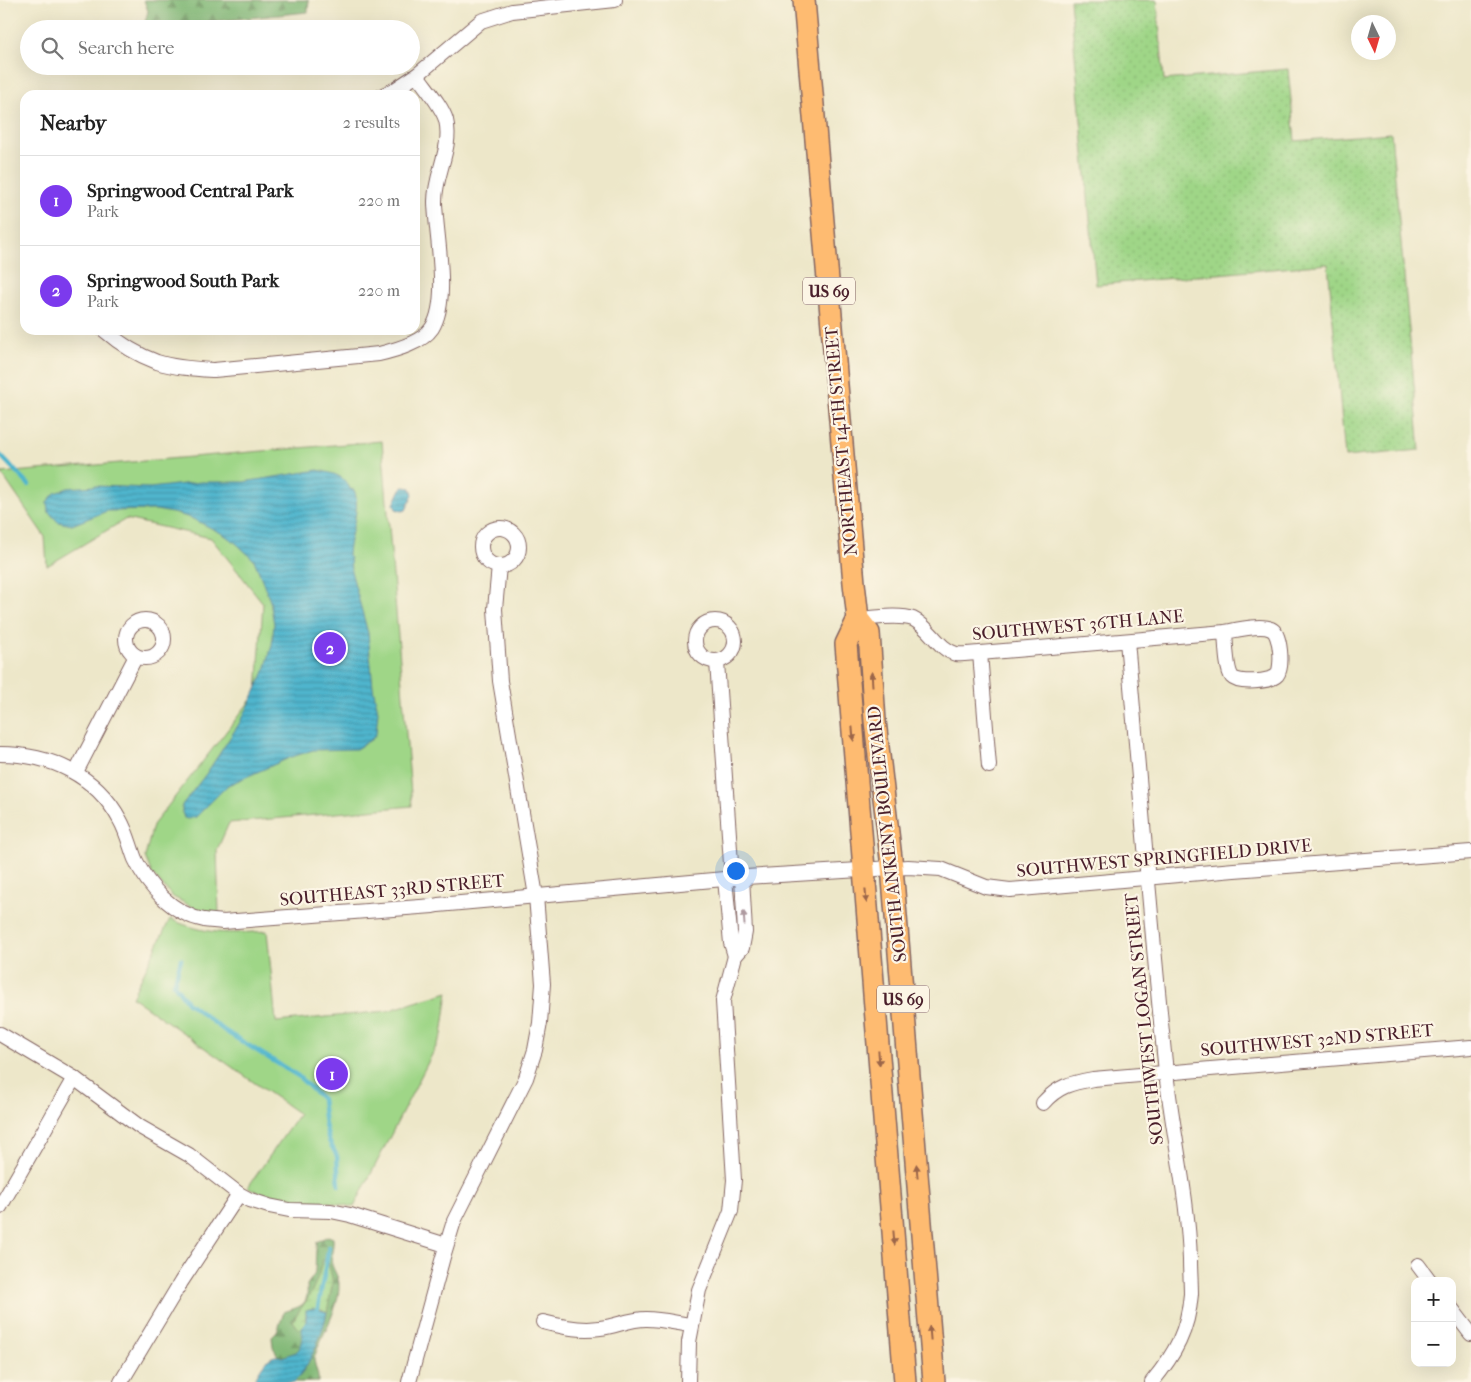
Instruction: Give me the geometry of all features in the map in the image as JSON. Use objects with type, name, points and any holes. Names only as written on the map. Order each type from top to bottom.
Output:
[{"type":"main road","name":"NORTHEAST 14TH STREET","points":[[804,0],[854,583]]},
{"type":"main road","name":"SOUTH ANKENY BOULEVARD","points":[[854,583],[858,619],[868,633],[875,721],[892,867],[934,1382]]},
{"type":"main road","name":"SOUTH ANKENY BOULEVARD","points":[[858,619],[846,644],[905,1382]]},
{"type":"street","points":[[420,73],[480,21],[512,11],[615,0]]},
{"type":"street","points":[[111,335],[131,349],[157,362],[188,368],[214,370],[379,354],[398,350],[416,342],[432,329],[439,314],[441,290],[435,201],[438,177],[447,144],[446,120],[417,76],[394,90]]},
{"type":"street","points":[[409,1382],[454,1221],[517,1099],[535,1050],[540,1022],[543,984],[536,896],[500,682],[494,608],[499,566]]},
{"type":"street","name":"SOUTHWEST 36TH LANE","points":[[858,619],[900,616],[913,620],[925,627],[944,647],[956,654],[1127,641],[1265,627],[1274,630],[1278,636],[1281,665],[1277,675],[1270,679],[1244,682],[1232,677],[1229,669],[1225,632]]},
{"type":"street","name":"SOUTHWEST LOGAN STREET","points":[[1127,641],[1166,1072],[1170,1110],[1185,1196],[1191,1294],[1185,1330],[1170,1360],[1152,1382]]},
{"type":"street","points":[[980,653],[989,766]]},
{"type":"street","points":[[76,772],[136,656]]},
{"type":"street","points":[[688,1382],[691,1325],[699,1290],[731,1211],[734,1180],[723,1000],[735,956],[742,948],[745,932],[733,878],[716,662]]},
{"type":"street","name":"SOUTHEAST 33RD STREET","points":[[0,754],[18,754],[38,758],[76,772],[102,793],[125,830],[135,858],[149,883],[160,896],[173,906],[203,920],[234,921],[433,906],[733,878],[864,869]]},
{"type":"street","name":"SOUTHWEST SPRINGFIELD DRIVE","points":[[864,869],[892,867],[941,869],[986,887],[1010,890],[1471,852]]},
{"type":"street","points":[[0,1034],[74,1078],[140,1127],[189,1155],[239,1194],[259,1203],[278,1208],[332,1211],[446,1245]]},
{"type":"street","name":"SOUTHWEST 32ND STREET","points":[[1043,1103],[1050,1095],[1064,1085],[1074,1082],[1166,1072],[1471,1047]]},
{"type":"street","points":[[0,1207],[74,1078]]},
{"type":"street","points":[[121,1382],[181,1282],[239,1194]]},
{"type":"street","points":[[1418,1265],[1427,1277]]},
{"type":"street","points":[[1456,1314],[1471,1334]]},
{"type":"street","points":[[543,1322],[571,1329],[584,1330],[630,1320],[646,1319],[691,1325]]},
{"type":"green space","points":[[144,0],[309,0],[308,12],[228,20],[146,20],[148,11]]},
{"type":"green space","points":[[1070,0],[1157,0],[1164,80],[1288,69],[1295,141],[1391,133],[1420,450],[1345,457],[1328,264],[1096,285]]},
{"type":"green space","points":[[382,441],[412,806],[229,823],[217,850],[219,914],[201,911],[173,897],[152,874],[145,857],[153,825],[257,692],[263,603],[211,538],[126,519],[47,566],[45,537],[1,473]]},
{"type":"green space","points":[[170,919],[207,931],[241,933],[267,931],[276,1022],[387,1011],[448,992],[442,1035],[354,1207],[328,1202],[285,1201],[271,1198],[248,1187],[299,1114],[132,997]]},
{"type":"green space","points":[[328,1236],[333,1238],[332,1265],[339,1283],[336,1303],[314,1359],[318,1382],[282,1382],[280,1359],[273,1347],[272,1337],[277,1332],[284,1312],[299,1307],[305,1302],[307,1285],[315,1273],[317,1242]]},
{"type":"green space","points":[[327,1258],[333,1281],[327,1312],[318,1308],[306,1316],[304,1327],[299,1329],[293,1321],[313,1289],[322,1261]]},
{"type":"water","points":[[318,470],[341,477],[350,489],[354,490],[356,497],[356,514],[348,556],[368,633],[373,687],[378,711],[376,734],[372,739],[356,749],[313,750],[289,758],[228,785],[196,817],[184,818],[182,805],[206,774],[239,724],[266,667],[272,645],[274,624],[270,601],[254,560],[223,534],[193,519],[178,514],[156,510],[107,511],[72,525],[58,522],[48,511],[47,502],[55,493],[68,488],[95,486],[150,488],[201,482],[244,482]]},
{"type":"water","points":[[404,487],[411,488],[413,495],[406,510],[402,511],[396,509],[394,504],[401,489]]},
{"type":"water","points":[[313,1308],[327,1312],[315,1350],[300,1376],[294,1382],[253,1382],[264,1364],[272,1357],[282,1357],[299,1349],[302,1343],[302,1328],[306,1322],[306,1310]]},
{"type":"waterway","points":[[0,455],[29,485]]},
{"type":"waterway","points":[[181,959],[174,984],[187,1002],[225,1031],[298,1076],[322,1099],[329,1141],[337,1156],[339,1185]]},
{"type":"waterway","points":[[317,1313],[329,1247]]},
{"type":"place","name":"Springwood South Park","points":[[330,648]]},
{"type":"place","name":"Springwood Central Park","points":[[332,1074]]}]
